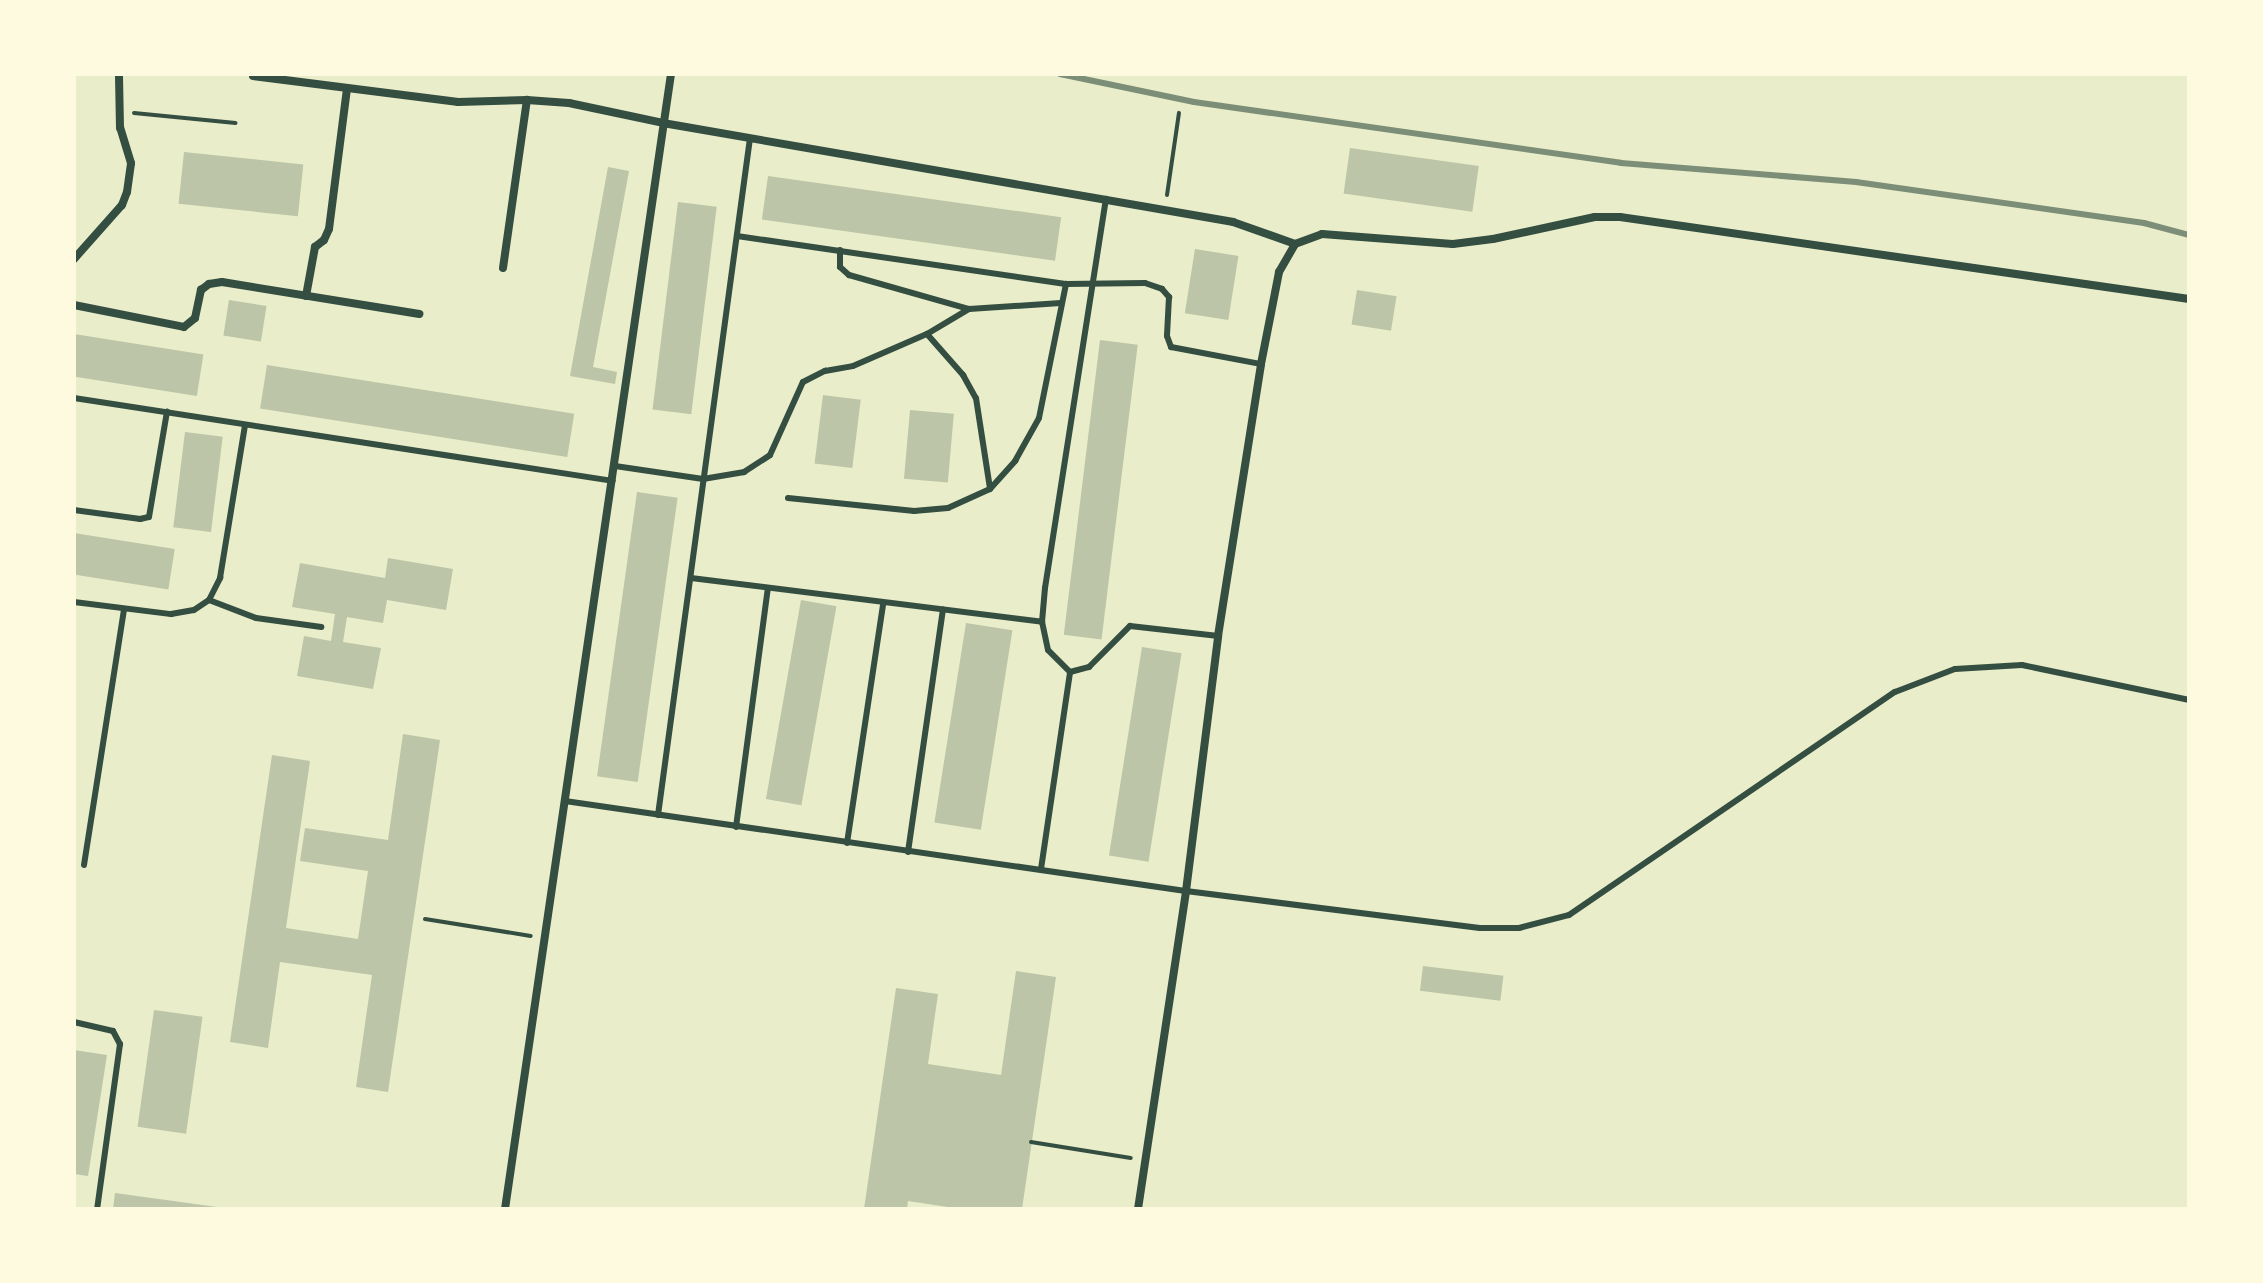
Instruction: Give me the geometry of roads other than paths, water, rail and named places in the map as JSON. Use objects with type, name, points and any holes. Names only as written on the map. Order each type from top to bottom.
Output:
[{"type":"street","points":[[74,259],[122,205],[127,192],[131,163],[120,128],[119,74]]},
{"type":"street","points":[[505,1209],[671,74]]},
{"type":"street","points":[[253,76],[458,102],[527,100],[569,103],[663,123],[1249,225],[1295,244]]},
{"type":"street","points":[[306,296],[311,259],[329,229],[347,88]]},
{"type":"street","points":[[503,268],[527,100]]},
{"type":"street","points":[[1138,1209],[1186,891],[1218,636],[1261,364],[1279,272],[1295,244],[1322,234],[1453,244],[1493,239],[1595,217],[1620,217],[2189,299]]},
{"type":"street","points":[[74,305],[184,327],[195,318],[201,290],[209,284],[222,282],[419,314]]},
{"type":"lane","points":[[658,815],[750,138]]},
{"type":"lane","points":[[1070,672],[1048,650],[1042,622],[1106,199]]},
{"type":"lane","points":[[737,236],[1066,284],[1145,283],[1162,289],[1169,297],[1167,336],[1171,347],[1261,364]]},
{"type":"lane","points":[[840,250],[840,267],[849,275],[969,309],[1061,303]]},
{"type":"lane","points":[[788,498],[914,511],[948,508],[990,489],[1015,461],[1039,418],[1066,284]]},
{"type":"lane","points":[[615,466],[703,479],[744,472],[770,455],[803,382],[825,371],[853,366],[927,334],[969,309]]},
{"type":"lane","points":[[927,334],[963,375],[976,398],[990,489]]},
{"type":"lane","points":[[74,398],[613,481]]},
{"type":"lane","points":[[74,510],[140,519],[149,517],[167,412]]},
{"type":"lane","points":[[74,602],[171,614],[194,610],[209,600],[220,578],[245,425]]},
{"type":"lane","points":[[691,578],[1042,622]]},
{"type":"lane","points":[[736,827],[768,588]]},
{"type":"lane","points":[[209,600],[256,618],[321,627]]},
{"type":"lane","points":[[847,843],[883,604]]},
{"type":"lane","points":[[84,865],[124,609]]},
{"type":"lane","points":[[908,852],[943,610]]},
{"type":"lane","points":[[1070,672],[1089,667],[1130,626],[1218,636]]},
{"type":"lane","points":[[565,801],[1186,891],[1480,928],[1519,928],[1569,915],[1895,692],[1955,669],[2022,665],[2189,700]]},
{"type":"lane","points":[[1041,869],[1070,672]]},
{"type":"lane","points":[[74,1022],[113,1031],[120,1044],[97,1209]]},
{"type":"railway","points":[[1060,74],[1194,102],[1621,163],[1856,182],[2144,223],[2189,235]]}]
